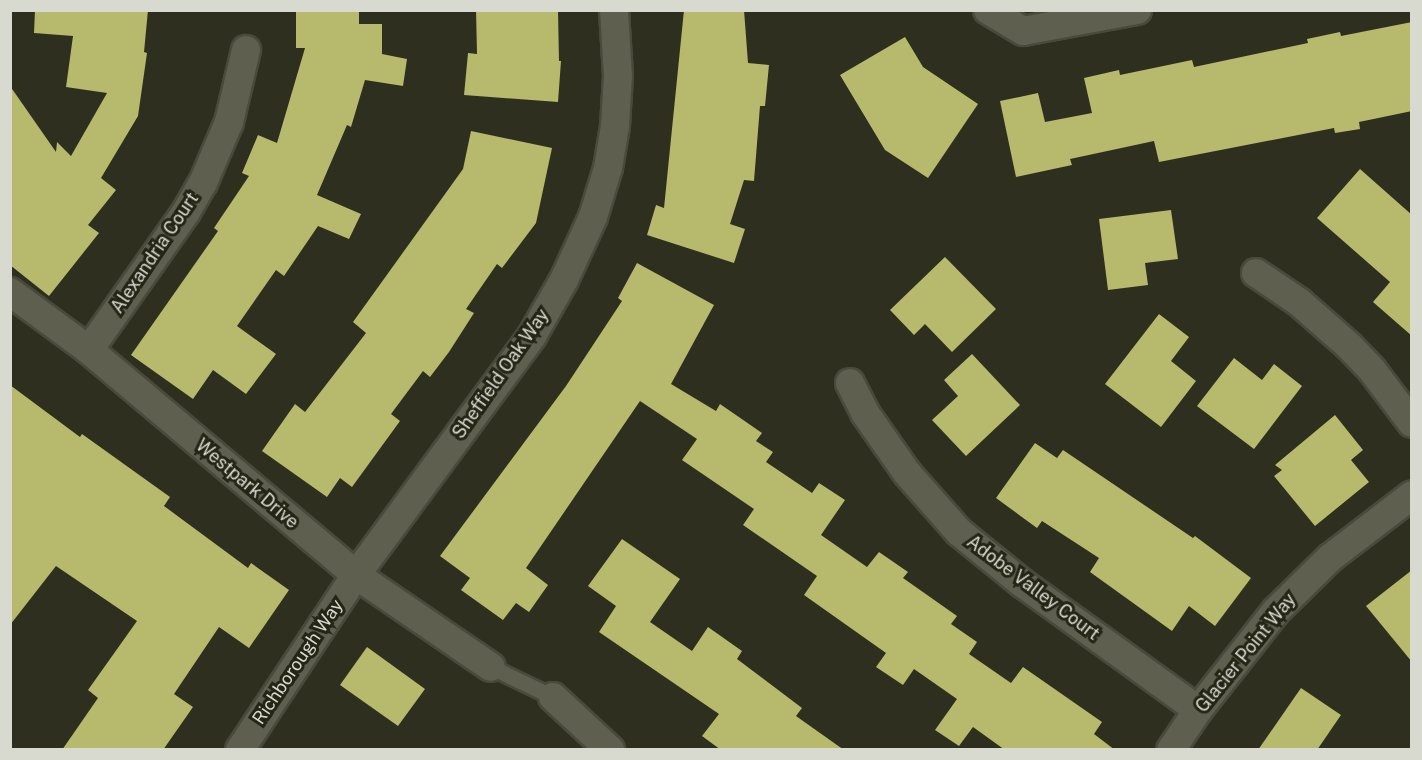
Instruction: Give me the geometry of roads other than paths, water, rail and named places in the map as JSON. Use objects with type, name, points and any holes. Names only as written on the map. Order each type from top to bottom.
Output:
[{"type":"street","name":"Sheffield Oak Way","points":[[356,575],[532,336],[564,280],[593,217],[608,168],[615,126],[618,76],[614,10]]},
{"type":"street","points":[[988,10],[1023,31],[1137,10]]},
{"type":"street","name":"Alexandria Court","points":[[89,350],[186,212],[203,183],[229,122],[246,50]]},
{"type":"street","points":[[1256,273],[1299,302],[1349,346],[1372,370],[1412,423]]},
{"type":"street","name":"Westpark Drive","points":[[10,292],[89,350],[356,575],[491,667]]},
{"type":"street","name":"Adobe Valley Court","points":[[849,383],[865,413],[907,473],[959,532],[1022,583],[1198,710]]},
{"type":"street","name":"Glacier Point Way","points":[[1171,750],[1198,710],[1276,611],[1330,558],[1412,495]]},
{"type":"street","name":"Richborough Way","points":[[240,750],[356,575]]},
{"type":"street","points":[[553,697],[610,750]]},
{"type":"lane","points":[[491,667],[553,697]]}]
